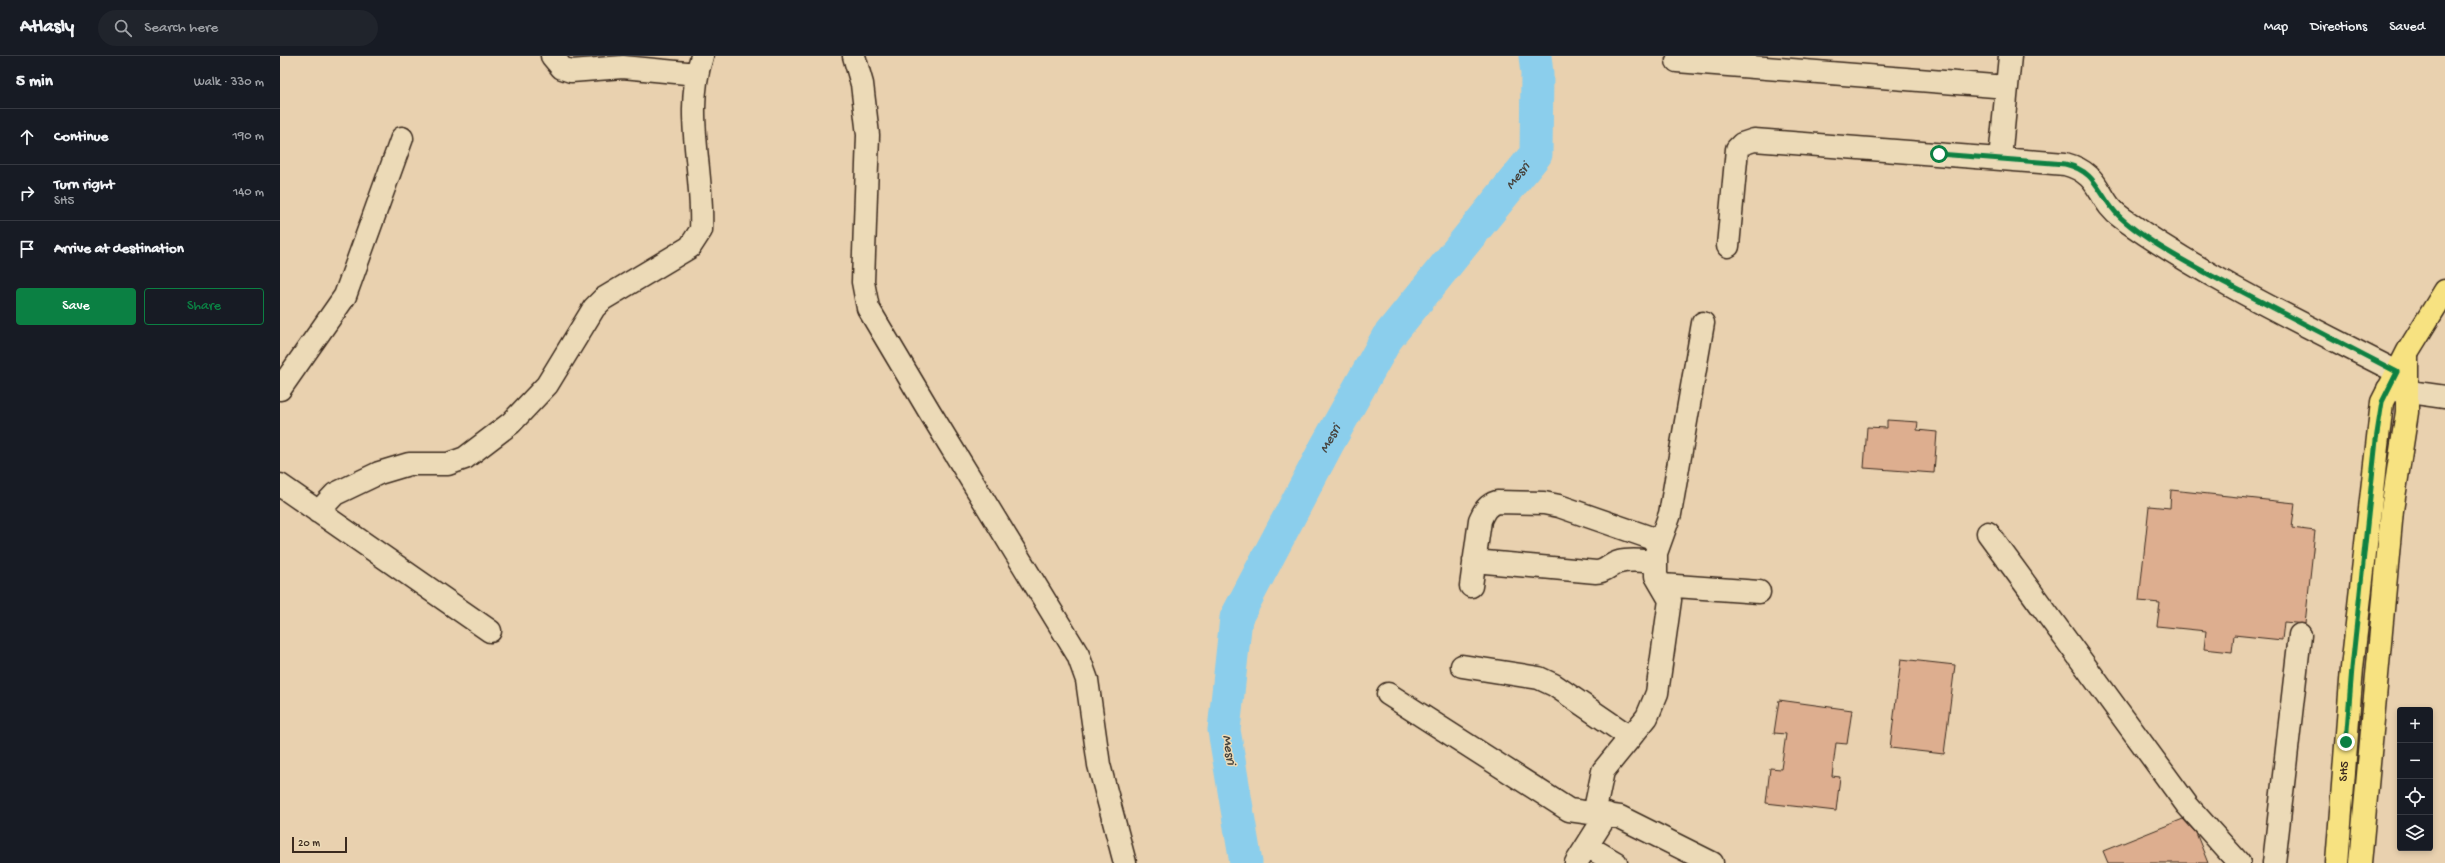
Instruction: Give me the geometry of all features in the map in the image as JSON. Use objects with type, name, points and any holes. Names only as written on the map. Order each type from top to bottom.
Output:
[{"type":"main road","name":"SH5","points":[[2337,863],[2352,668],[2374,456],[2382,402],[2397,384],[2408,351],[2445,291]]},
{"type":"main road","name":"SH5","points":[[2360,863],[2392,510],[2407,412],[2397,384]]},
{"type":"street","points":[[318,512],[335,494],[379,473],[408,464],[448,464],[465,458],[511,423],[547,385],[594,308],[603,299],[690,247],[701,230],[694,112],[700,65],[623,67],[571,71],[562,68],[552,56]]},
{"type":"street","points":[[854,56],[862,84],[868,135],[864,295],[868,308],[1078,655],[1087,680],[1099,765],[1126,863]]},
{"type":"street","points":[[2000,159],[2010,56]]},
{"type":"street","points":[[1677,61],[2007,87]]},
{"type":"street","points":[[280,389],[345,296],[402,138]]},
{"type":"street","points":[[1728,246],[1737,149],[1742,144],[1754,140],[2065,164],[2081,168],[2091,177],[2120,217],[2152,240],[2195,267],[2397,384],[2445,397]]},
{"type":"street","points":[[1616,863],[1581,855],[1600,814],[1604,771],[1647,717],[1657,693],[1670,600],[1656,576],[1655,562],[1660,541],[1670,514],[1704,323]]},
{"type":"street","points":[[280,485],[490,631]]},
{"type":"street","points":[[1471,586],[1480,520],[1484,511],[1491,504],[1504,501],[1559,506],[1660,541]]},
{"type":"street","points":[[1988,533],[2187,805],[2239,863]]},
{"type":"street","points":[[1474,561],[1596,572],[1606,571],[1618,562],[1635,560],[1655,562]]},
{"type":"street","points":[[1662,585],[1759,592]]},
{"type":"street","points":[[2274,863],[2300,635]]},
{"type":"street","points":[[1462,666],[1539,678],[1554,686],[1630,737]]},
{"type":"street","points":[[1388,694],[1569,810],[1620,817],[1712,863]]},
{"type":"building","points":[[1887,420],[1918,422],[1917,430],[1937,432],[1934,473],[1864,468],[1867,427],[1887,428]]},
{"type":"building","points":[[2171,490],[2295,503],[2292,528],[2315,531],[2305,624],[2284,622],[2282,640],[2234,635],[2232,652],[2204,649],[2206,631],[2157,626],[2160,603],[2139,601],[2149,506],[2170,508]]},
{"type":"building","points":[[1901,659],[1955,665],[1944,754],[1890,748]]},
{"type":"building","points":[[1779,700],[1852,710],[1847,744],[1836,743],[1832,776],[1840,777],[1836,811],[1766,803],[1770,768],[1781,769],[1786,734],[1774,733]]},
{"type":"building","points":[[2183,819],[2196,833],[2208,863],[2108,863],[2103,851]]},
{"type":"waterway","name":"Mesri","points":[[1246,863],[1224,730],[1236,618],[1327,445],[1387,338],[1536,154],[1537,74],[1535,56]]},
{"type":"route","points":[[1939,154],[2065,164],[2081,168],[2091,177],[2104,198],[2120,217],[2146,236],[2195,267],[2397,372],[2382,402],[2376,440],[2352,668],[2346,742]]}]
